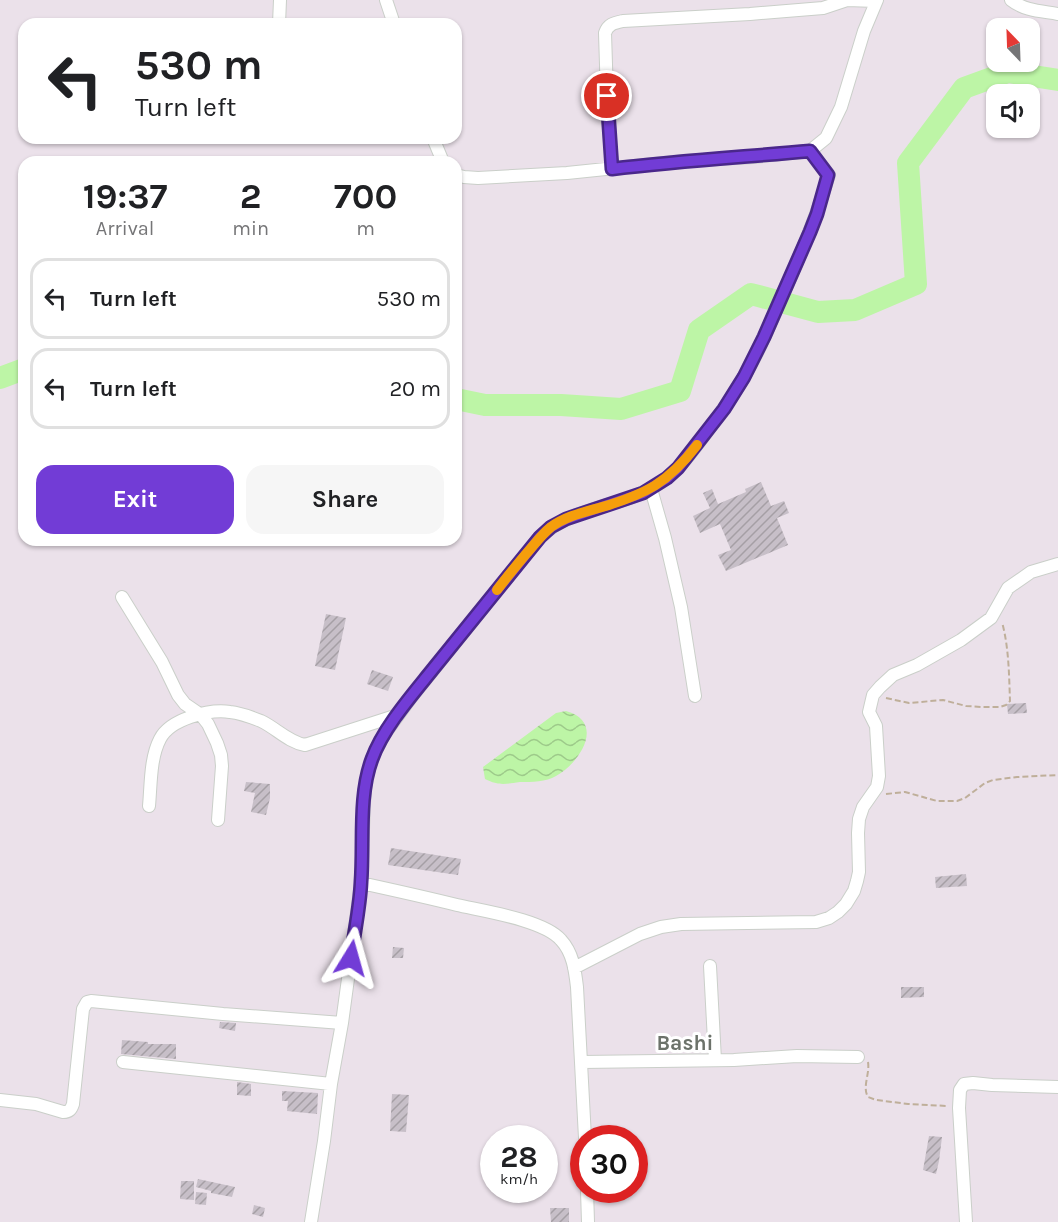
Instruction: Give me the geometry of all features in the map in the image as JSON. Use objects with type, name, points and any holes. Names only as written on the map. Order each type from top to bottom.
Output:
[{"type":"street","points":[[279,18],[280,0]]},
{"type":"street","points":[[386,0],[392,18]]},
{"type":"street","points":[[462,176],[478,178],[567,173],[612,169],[683,161],[810,151],[826,138],[841,107],[876,0],[847,0],[823,8],[623,21],[609,25],[605,33],[612,169]]},
{"type":"street","points":[[1011,0],[1031,10],[1058,14]]},
{"type":"street","points":[[311,1222],[361,883],[366,780],[372,758],[398,715],[540,537],[551,527],[566,519],[651,489],[667,478],[678,468],[724,409],[744,377],[764,337],[817,214],[828,175],[810,151]]},
{"type":"street","points":[[651,489],[679,598],[694,696]]},
{"type":"street","points":[[574,968],[631,938],[661,927],[681,924],[816,922],[838,912],[846,904],[858,881],[859,819],[863,807],[877,787],[879,776],[876,726],[869,712],[873,695],[893,675],[942,652],[991,618],[1008,588],[1031,572],[1058,564]]},
{"type":"street","points":[[122,597],[158,653],[178,694],[185,704],[201,715],[213,733],[221,754],[222,778],[218,820]]},
{"type":"street","points":[[149,806],[152,770],[159,741],[170,726],[183,720],[214,712],[242,714],[260,721],[297,744],[305,744],[398,715]]},
{"type":"street","points":[[361,883],[515,918],[548,930],[560,938],[569,951],[574,968],[579,1014],[584,1125]]},
{"type":"street","points":[[710,966],[715,1060]]},
{"type":"street","points":[[0,1100],[36,1104],[63,1112],[71,1110],[83,1009],[87,1002],[91,1001],[342,1023]]},
{"type":"street","points":[[582,1062],[797,1056],[858,1057]]},
{"type":"street","points":[[123,1062],[331,1083]]},
{"type":"street","points":[[966,1222],[959,1108],[960,1090],[964,1084],[1058,1087]]},
{"type":"street","points":[[587,1203],[588,1222]]},
{"type":"path","points":[[873,695],[909,703],[943,700],[966,706],[1000,707],[1006,705],[1010,701],[1010,695],[1006,639],[998,605]]},
{"type":"path","points":[[871,797],[904,792],[937,801],[957,801],[993,780],[1058,775]]},
{"type":"path","points":[[858,1057],[867,1061],[869,1065],[866,1094],[871,1099],[959,1108]]},
{"type":"water","points":[[566,711],[578,716],[585,724],[587,733],[580,753],[565,770],[552,778],[539,781],[502,784],[485,779],[483,767],[556,713]]},
{"type":"building","points":[[761,482],[771,506],[784,501],[789,513],[777,518],[788,545],[726,571],[718,555],[731,550],[720,524],[700,533],[693,516],[710,508],[703,493],[712,489],[718,504],[746,492],[745,489]]},
{"type":"building","points":[[326,614],[346,618],[335,670],[315,666]]},
{"type":"building","points":[[372,670],[393,677],[388,691],[367,684]]},
{"type":"building","points":[[1026,703],[1027,713],[1008,714],[1007,704]]},
{"type":"building","points":[[246,782],[270,784],[266,815],[251,812],[255,793],[244,791]]},
{"type":"building","points":[[391,848],[461,859],[458,875],[388,865]]},
{"type":"building","points":[[966,874],[967,886],[936,888],[935,877]]},
{"type":"building","points":[[393,947],[404,948],[403,958],[392,958]]},
{"type":"building","points":[[901,987],[924,987],[924,997],[901,998]]},
{"type":"building","points":[[220,1022],[236,1023],[235,1031],[219,1028]]},
{"type":"building","points":[[122,1040],[148,1042],[148,1044],[176,1044],[176,1059],[121,1054]]},
{"type":"building","points":[[237,1082],[251,1084],[251,1096],[237,1095]]},
{"type":"building","points":[[282,1091],[318,1093],[317,1114],[287,1111],[288,1101],[282,1101]]},
{"type":"building","points":[[392,1094],[409,1095],[406,1132],[390,1131]]},
{"type":"building","points":[[929,1136],[942,1137],[936,1174],[923,1170]]},
{"type":"building","points":[[198,1179],[235,1187],[232,1197],[196,1187]]},
{"type":"building","points":[[181,1181],[194,1181],[194,1200],[180,1199]]},
{"type":"building","points":[[196,1192],[207,1193],[206,1205],[195,1204]]},
{"type":"building","points":[[254,1205],[265,1208],[263,1217],[252,1214]]},
{"type":"building","points":[[550,1208],[569,1208],[569,1222],[551,1222]]},
{"type":"waterway","points":[[462,400],[485,405],[561,405],[621,409],[680,391],[699,330],[751,294],[818,312],[855,310],[916,284],[908,163],[964,88],[1008,72],[1058,80]]},
{"type":"waterway","points":[[0,378],[18,371]]},
{"type":"slow traffic","points":[[497,590],[540,537],[551,527],[578,514],[651,489],[678,468],[697,445]]},
{"type":"district","name":"Bashi","points":[[685,1043]]},
{"type":"route","points":[[351,958],[361,883],[366,780],[372,758],[384,735],[450,647],[540,537],[551,527],[566,519],[643,493],[667,478],[688,456],[724,409],[756,356],[817,214],[828,175],[810,151],[612,169],[607,96]]}]
